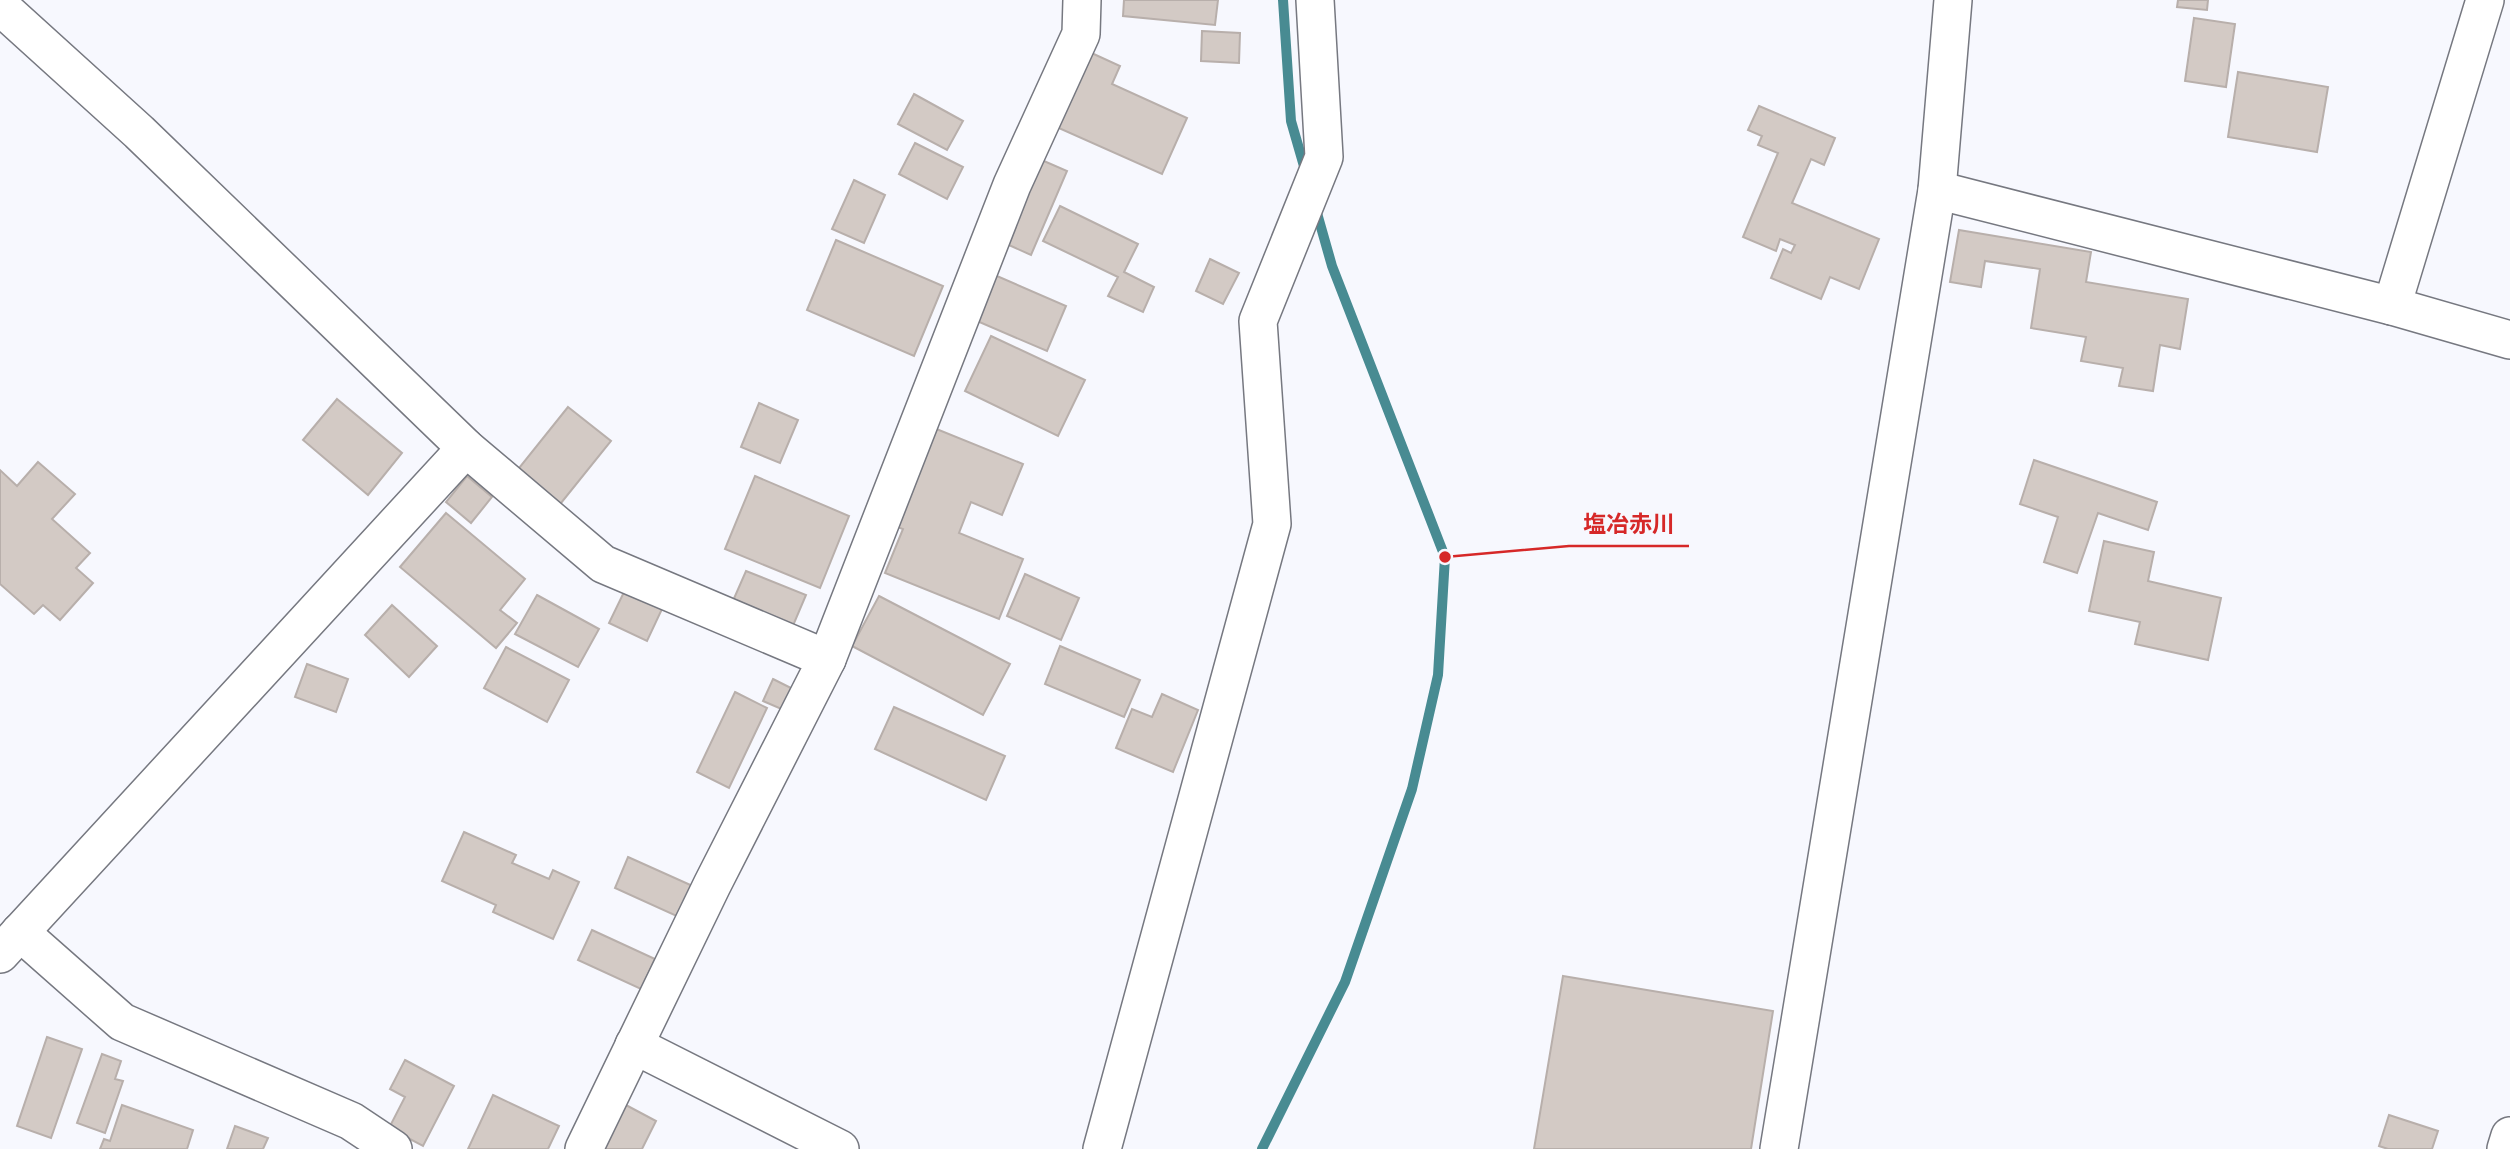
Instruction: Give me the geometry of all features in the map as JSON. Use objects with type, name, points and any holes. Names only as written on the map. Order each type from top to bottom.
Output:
[{"type":"street","points":[[584,1149],[827,659],[1012,186],[1081,34],[1082,0]]},
{"type":"street","points":[[1102,1149],[1272,524],[1258,321],[1324,157],[1315,0]]},
{"type":"street","points":[[1779,1149],[1937,191],[1953,0]]},
{"type":"street","points":[[2392,306],[2485,0]]},
{"type":"street","points":[[0,6],[139,132],[466,448],[603,564],[827,659]]},
{"type":"street","points":[[1937,191],[2392,306],[2510,340]]},
{"type":"street","points":[[393,1149],[351,1121],[122,1022],[10,943],[466,448]]},
{"type":"street","points":[[634,1045],[840,1149]]},
{"type":"street","points":[[2506,1149],[2510,1136]]},
{"type":"building","points":[[1124,0],[1218,0],[1215,25],[1123,16]]},
{"type":"building","points":[[2178,0],[2208,0],[2207,10],[2177,7]]},
{"type":"building","points":[[2194,18],[2235,24],[2226,87],[2185,81]]},
{"type":"building","points":[[1202,31],[1240,33],[1239,63],[1201,61]]},
{"type":"building","points":[[1085,50],[1120,66],[1112,84],[1187,118],[1162,174],[1052,125]]},
{"type":"building","points":[[2238,72],[2328,87],[2317,152],[2228,137]]},
{"type":"building","points":[[914,94],[963,121],[947,150],[898,124]]},
{"type":"building","points":[[1759,106],[1835,138],[1824,165],[1811,159],[1792,203],[1879,239],[1859,289],[1830,277],[1821,299],[1771,278],[1783,249],[1791,253],[1795,245],[1780,239],[1776,251],[1743,237],[1778,153],[1758,145],[1762,136],[1748,130]]},
{"type":"building","points":[[915,143],[963,167],[947,199],[899,174]]},
{"type":"building","points":[[1037,158],[1067,171],[1031,255],[1002,242]]},
{"type":"building","points":[[854,180],[885,195],[864,243],[832,229]]},
{"type":"building","points":[[1060,206],[1138,244],[1124,272],[1154,287],[1143,312],[1108,296],[1118,277],[1043,241]]},
{"type":"building","points":[[1959,230],[2091,252],[2086,282],[2188,299],[2180,349],[2160,345],[2153,391],[2119,386],[2123,368],[2081,361],[2086,337],[2031,328],[2040,269],[1985,261],[1981,287],[1950,282]]},
{"type":"building","points":[[836,240],[943,286],[914,356],[807,310]]},
{"type":"building","points":[[1210,259],[1239,273],[1223,304],[1196,291]]},
{"type":"building","points":[[990,273],[1066,306],[1047,351],[970,318]]},
{"type":"building","points":[[991,336],[1085,380],[1058,436],[965,391]]},
{"type":"building","points":[[337,399],[402,453],[368,495],[303,440]]},
{"type":"building","points":[[759,403],[798,420],[780,463],[741,447]]},
{"type":"building","points":[[568,407],[611,441],[557,508],[515,473]]},
{"type":"building","points":[[929,426],[1023,464],[1002,515],[971,502],[959,533],[1023,559],[999,619],[885,573],[903,529],[889,524]]},
{"type":"building","points":[[2034,460],[2157,502],[2148,530],[2098,513],[2077,573],[2044,562],[2058,517],[2020,504]]},
{"type":"building","points":[[38,462],[75,494],[52,519],[90,553],[76,568],[93,583],[60,620],[43,605],[34,614],[0,584],[0,470],[17,486]]},
{"type":"building","points":[[467,476],[492,497],[471,523],[446,502]]},
{"type":"building","points":[[755,476],[849,516],[820,588],[725,549]]},
{"type":"building","points":[[446,513],[525,579],[500,610],[517,623],[496,648],[400,567]]},
{"type":"building","points":[[2104,541],[2154,552],[2148,581],[2221,598],[2208,660],[2135,644],[2140,622],[2089,611]]},
{"type":"building","points":[[746,571],[806,595],[792,628],[732,603]]},
{"type":"building","points":[[1025,574],[1079,598],[1061,640],[1007,616]]},
{"type":"building","points":[[624,592],[662,609],[647,641],[609,623]]},
{"type":"building","points":[[537,595],[599,629],[578,667],[515,634]]},
{"type":"building","points":[[879,596],[1010,664],[983,715],[852,646]]},
{"type":"building","points":[[392,605],[437,646],[409,677],[365,635]]},
{"type":"building","points":[[1060,646],[1140,680],[1124,717],[1045,684]]},
{"type":"building","points":[[506,647],[569,680],[547,722],[484,688]]},
{"type":"building","points":[[307,664],[348,679],[336,712],[295,697]]},
{"type":"building","points":[[773,679],[795,690],[786,711],[763,701]]},
{"type":"building","points":[[735,692],[767,708],[729,788],[697,772]]},
{"type":"building","points":[[1162,694],[1198,710],[1173,772],[1116,748],[1132,709],[1152,717]]},
{"type":"building","points":[[894,707],[1005,756],[986,800],[875,749]]},
{"type":"building","points":[[464,832],[516,855],[512,863],[549,879],[553,870],[579,882],[553,939],[493,912],[496,905],[442,881]]},
{"type":"building","points":[[628,857],[695,887],[681,918],[615,888]]},
{"type":"building","points":[[592,930],[655,959],[641,989],[578,960]]},
{"type":"building","points":[[1563,976],[1773,1011],[1751,1149],[1534,1149]]},
{"type":"building","points":[[47,1037],[82,1049],[51,1138],[17,1126]]},
{"type":"building","points":[[102,1054],[121,1061],[115,1079],[123,1081],[105,1133],[77,1123]]},
{"type":"building","points":[[405,1060],[454,1086],[423,1146],[389,1128],[405,1097],[390,1089]]},
{"type":"building","points":[[493,1095],[559,1126],[548,1149],[468,1149]]},
{"type":"building","points":[[624,1104],[656,1121],[642,1149],[600,1149]]},
{"type":"building","points":[[122,1105],[193,1130],[187,1149],[100,1149],[104,1139],[110,1141]]},
{"type":"building","points":[[2389,1115],[2438,1131],[2432,1149],[2388,1149],[2379,1146]]},
{"type":"building","points":[[235,1126],[268,1138],[263,1149],[227,1149]]},
{"type":"waterway","points":[[1283,0],[1291,121],[1306,173]]},
{"type":"waterway","points":[[1262,1149],[1345,982],[1412,789],[1438,675],[1445,557],[1332,266],[1315,206]]},
{"type":"place","name":"塩冶赤川","points":[[1445,557]]}]
